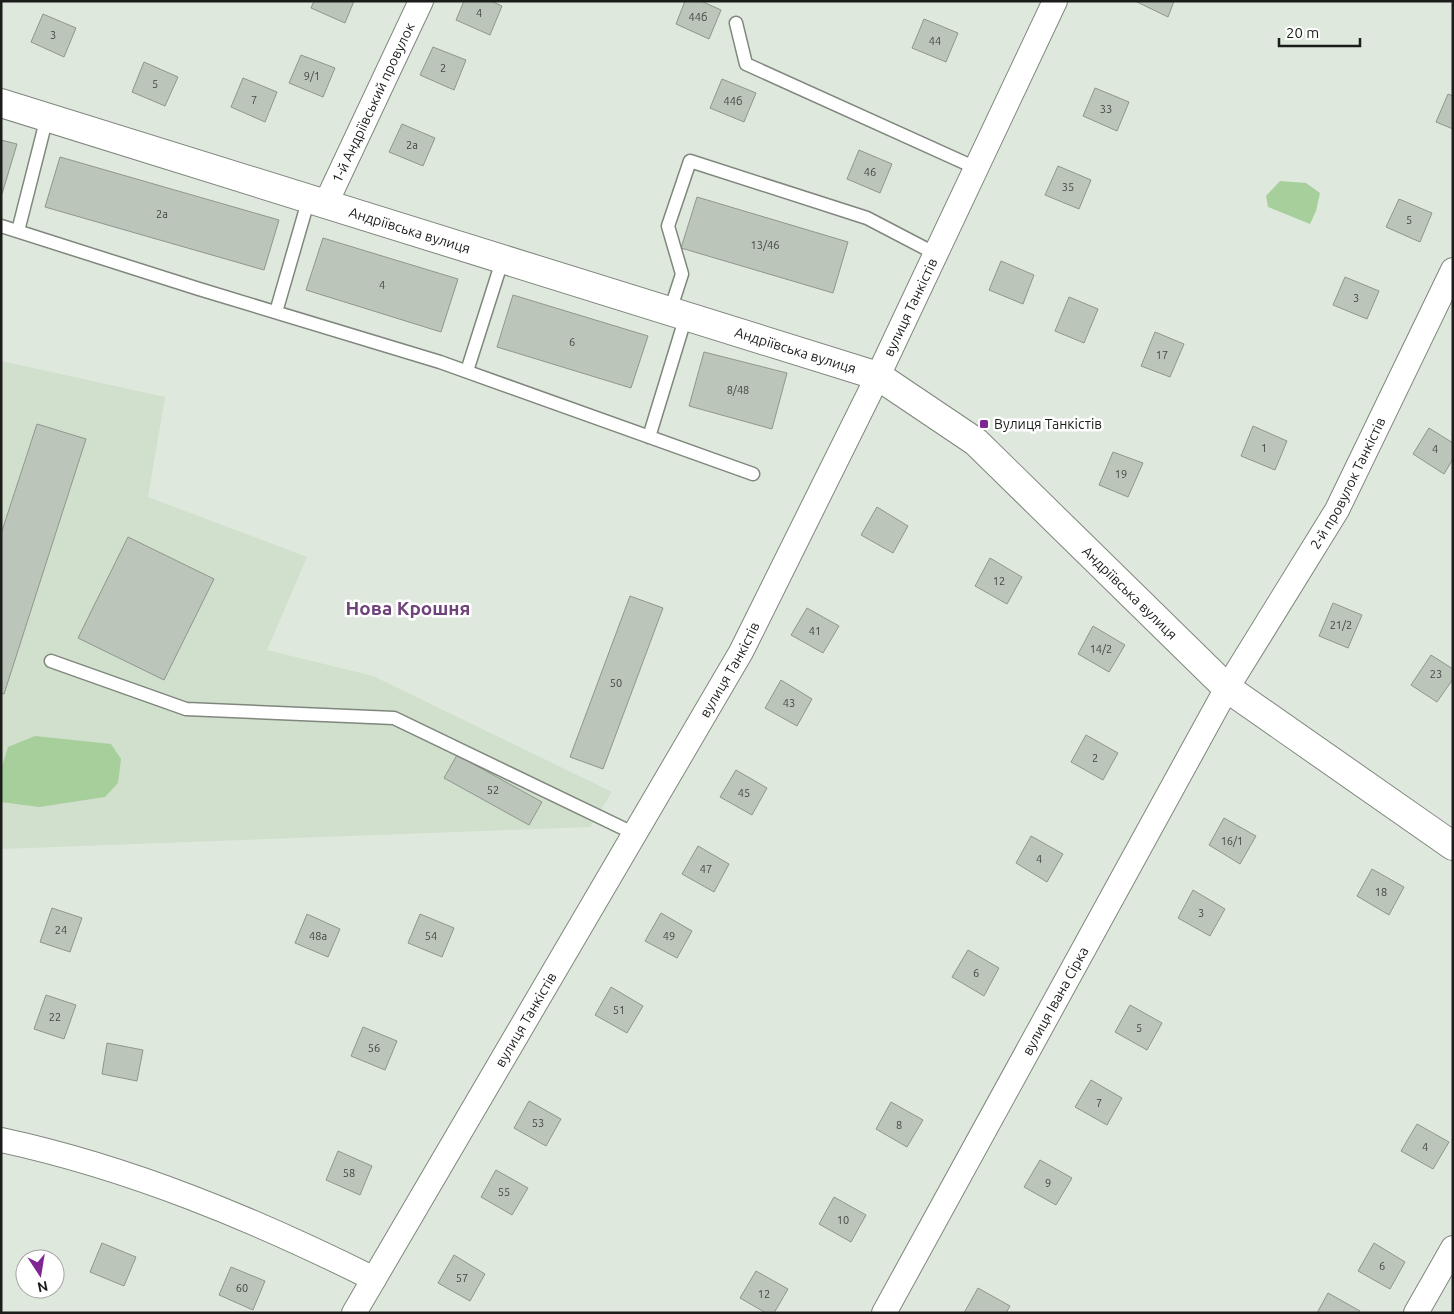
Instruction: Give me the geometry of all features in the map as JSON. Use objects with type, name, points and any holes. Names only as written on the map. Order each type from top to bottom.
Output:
[{"type":"street","name":"1-й Андріївський провулок","points":[[318,200],[421,1]]},
{"type":"street","name":"вулиця Танкістів","points":[[354,1313],[742,652],[878,376],[1055,1]]},
{"type":"street","name":"Андріївська вулиця","points":[[1,103],[318,200],[878,376],[976,442],[1227,688],[1453,846]]},
{"type":"street","name":"2-й провулок Танкістів","points":[[1227,688],[1337,510],[1450,281]]},
{"type":"street","name":"вулиця Івана Сірка","points":[[884,1313],[1227,688]]},
{"type":"street","points":[[1,1140],[58,1152],[168,1189],[305,1244],[374,1279]]},
{"type":"street","points":[[1416,1313],[1453,1248]]},
{"type":"lane","points":[[736,23],[746,64],[976,168]]},
{"type":"lane","points":[[18,231],[47,117]]},
{"type":"lane","points":[[649,437],[678,313],[682,274],[668,226],[690,161],[866,218],[936,254]]},
{"type":"lane","points":[[276,312],[318,200]]},
{"type":"lane","points":[[1,226],[467,371],[753,474]]},
{"type":"lane","points":[[467,371],[503,258]]},
{"type":"lane","points":[[51,660],[186,709],[394,718],[635,834]]},
{"type":"shaded area","points":[[1280,181],[1306,183],[1320,193],[1316,211],[1310,224],[1268,207],[1266,196]]},
{"type":"shaded area","points":[[1,361],[165,397],[148,497],[307,557],[267,650],[373,676],[612,792],[590,827],[1,849]]},
{"type":"shaded area","points":[[35,736],[111,744],[121,759],[118,783],[105,797],[39,807],[1,802],[1,770],[8,747]]},
{"type":"building","points":[[314,1],[354,1],[345,23],[311,8]]},
{"type":"building","points":[[464,1],[491,1],[502,6],[490,35],[456,20]]},
{"type":"building","points":[[685,1],[701,1],[721,10],[709,39],[676,24]]},
{"type":"building","points":[[1135,1],[1174,1],[1168,17]]},
{"type":"building","points":[[43,14],[76,28],[64,57],[31,42]]},
{"type":"building","points":[[924,19],[958,33],[946,62],[912,48]]},
{"type":"building","points":[[433,47],[466,60],[454,90],[420,75]]},
{"type":"building","points":[[301,55],[335,68],[323,97],[289,83]]},
{"type":"building","points":[[144,62],[178,77],[165,106],[132,92]]},
{"type":"building","points":[[243,78],[277,92],[265,122],[231,107]]},
{"type":"building","points":[[722,79],[756,93],[744,122],[710,108]]},
{"type":"building","points":[[1095,88],[1129,102],[1117,131],[1083,116]]},
{"type":"building","points":[[1448,94],[1453,96],[1453,129],[1436,122]]},
{"type":"building","points":[[402,124],[435,138],[423,166],[389,152]]},
{"type":"building","points":[[1,140],[17,144],[2,194],[1,193]]},
{"type":"building","points":[[859,150],[892,164],[880,193],[847,179]]},
{"type":"building","points":[[60,157],[279,220],[264,270],[45,207]]},
{"type":"building","points":[[1058,166],[1091,180],[1079,209],[1045,195]]},
{"type":"building","points":[[697,197],[848,242],[833,293],[681,248]]},
{"type":"building","points":[[1399,199],[1432,213],[1420,242],[1386,227]]},
{"type":"building","points":[[323,238],[458,279],[441,332],[306,290]]},
{"type":"building","points":[[1001,261],[1034,275],[1023,304],[989,290]]},
{"type":"building","points":[[1345,277],[1379,291],[1367,319],[1333,305]]},
{"type":"building","points":[[513,295],[648,336],[631,388],[497,347]]},
{"type":"building","points":[[1069,297],[1098,309],[1084,343],[1055,331]]},
{"type":"building","points":[[1155,332],[1184,344],[1170,377],[1141,366]]},
{"type":"building","points":[[704,352],[787,373],[772,429],[689,406]]},
{"type":"building","points":[[37,424],[86,439],[4,694],[1,693],[1,534]]},
{"type":"building","points":[[1253,426],[1287,441],[1275,470],[1241,456]]},
{"type":"building","points":[[1429,428],[1453,443],[1453,459],[1444,474],[1413,454]]},
{"type":"building","points":[[1113,452],[1143,463],[1128,497],[1099,485]]},
{"type":"building","points":[[877,507],[908,526],[893,553],[861,535]]},
{"type":"building","points":[[128,537],[214,579],[164,680],[78,638]]},
{"type":"building","points":[[990,558],[1022,577],[1007,604],[975,586]]},
{"type":"building","points":[[630,596],[663,608],[603,769],[570,757]]},
{"type":"building","points":[[1333,603],[1362,615],[1348,648],[1319,636]]},
{"type":"building","points":[[807,608],[839,626],[823,653],[791,635]]},
{"type":"building","points":[[1093,626],[1125,645],[1109,672],[1078,654]]},
{"type":"building","points":[[1431,655],[1453,669],[1453,679],[1437,702],[1411,685]]},
{"type":"building","points":[[781,680],[812,699],[797,726],[765,708]]},
{"type":"building","points":[[1086,735],[1118,753],[1103,780],[1071,762]]},
{"type":"building","points":[[457,755],[542,802],[529,825],[444,778]]},
{"type":"building","points":[[736,770],[767,788],[752,815],[720,797]]},
{"type":"building","points":[[1224,818],[1256,836],[1240,864],[1209,845]]},
{"type":"building","points":[[1031,836],[1063,854],[1047,882],[1016,863]]},
{"type":"building","points":[[698,846],[729,864],[714,892],[682,874]]},
{"type":"building","points":[[1372,869],[1404,887],[1389,915],[1357,896]]},
{"type":"building","points":[[1193,890],[1225,909],[1210,936],[1178,918]]},
{"type":"building","points":[[52,908],[82,918],[70,952],[40,942]]},
{"type":"building","points":[[661,913],[692,931],[677,958],[645,941]]},
{"type":"building","points":[[307,914],[340,929],[328,957],[295,943]]},
{"type":"building","points":[[420,914],[454,928],[442,957],[408,943]]},
{"type":"building","points":[[968,950],[999,968],[984,996],[952,977]]},
{"type":"building","points":[[611,987],[643,1006],[627,1033],[595,1015]]},
{"type":"building","points":[[46,995],[76,1005],[64,1039],[34,1029]]},
{"type":"building","points":[[1130,1005],[1162,1023],[1147,1050],[1115,1032]]},
{"type":"building","points":[[363,1027],[397,1041],[385,1070],[351,1056]]},
{"type":"building","points":[[107,1043],[143,1050],[137,1081],[102,1074]]},
{"type":"building","points":[[1091,1080],[1122,1098],[1107,1125],[1075,1107]]},
{"type":"building","points":[[529,1101],[561,1119],[546,1146],[514,1128]]},
{"type":"building","points":[[891,1102],[923,1120],[907,1147],[876,1129]]},
{"type":"building","points":[[1417,1124],[1449,1142],[1433,1169],[1401,1151]]},
{"type":"building","points":[[338,1151],[372,1166],[360,1195],[326,1180]]},
{"type":"building","points":[[1040,1160],[1072,1178],[1056,1205],[1024,1187]]},
{"type":"building","points":[[496,1170],[528,1188],[512,1215],[481,1197]]},
{"type":"building","points":[[834,1197],[866,1215],[851,1242],[819,1224]]},
{"type":"building","points":[[102,1243],[136,1257],[124,1286],[90,1272]]},
{"type":"building","points":[[1374,1243],[1405,1262],[1390,1289],[1358,1271]]},
{"type":"building","points":[[454,1255],[485,1274],[470,1301],[438,1283]]},
{"type":"building","points":[[231,1267],[265,1281],[253,1310],[219,1295]]},
{"type":"building","points":[[756,1271],[788,1289],[774,1313],[766,1313],[740,1298]]},
{"type":"building","points":[[978,1288],[1010,1306],[1006,1313],[964,1313]]},
{"type":"building","points":[[1328,1293],[1360,1311],[1359,1313],[1317,1313]]},
{"type":"place","name":"Вулиця Танкістів","points":[[984,424]]},
{"type":"district","name":"Нова Крошня","points":[[408,608]]}]
